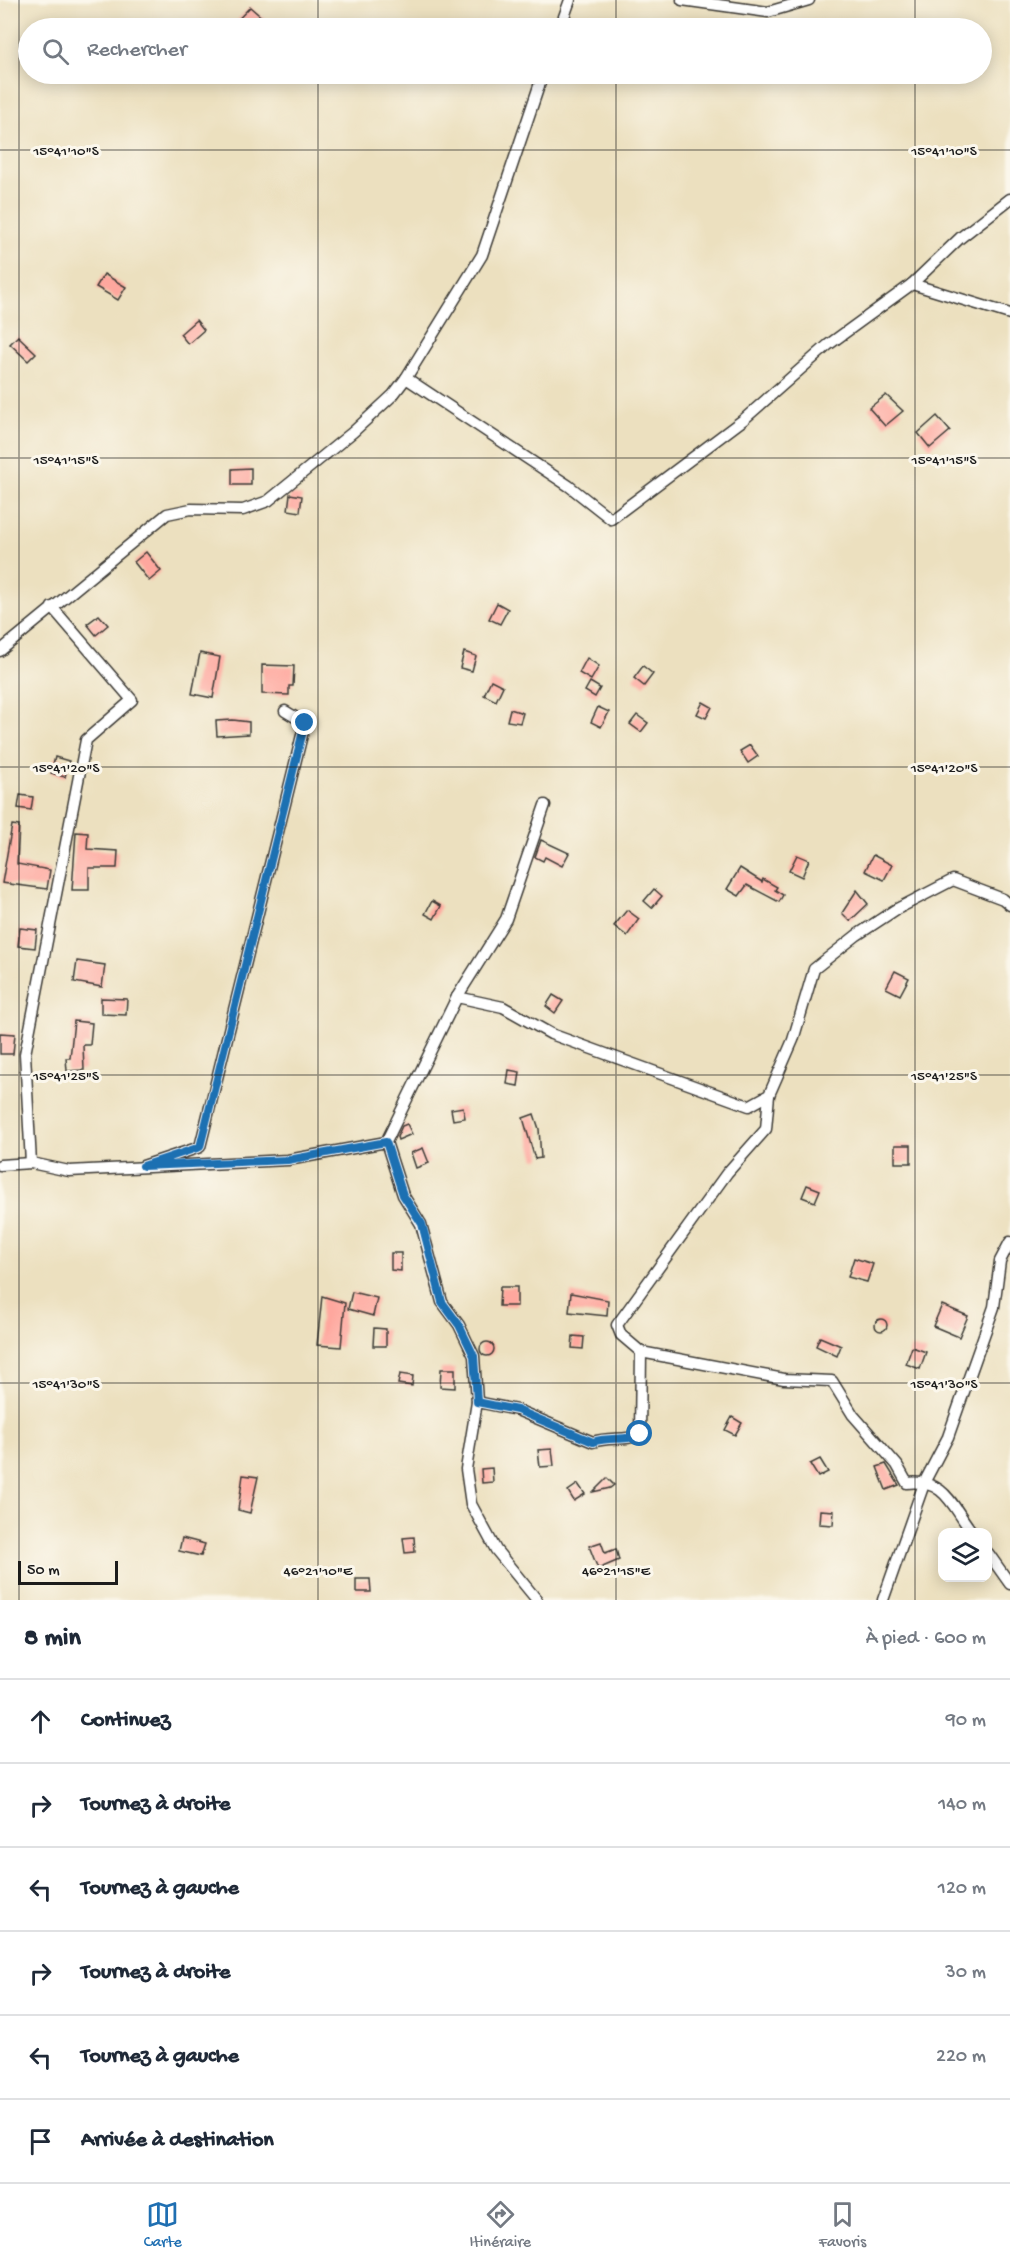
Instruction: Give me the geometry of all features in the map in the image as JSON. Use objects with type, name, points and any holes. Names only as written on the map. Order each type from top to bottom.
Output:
[{"type":"street","points":[[564,18],[570,0]]},
{"type":"street","points":[[682,0],[768,12],[809,0]]},
{"type":"street","points":[[0,651],[167,514],[191,509],[243,510],[267,501],[353,432],[393,395],[406,378],[482,255],[540,84]]},
{"type":"street","points":[[406,378],[569,486],[611,519],[742,420],[828,345],[912,284],[960,238],[1010,199]]},
{"type":"street","points":[[912,284],[1010,314]]},
{"type":"street","points":[[31,1163],[25,1054],[86,740],[132,700],[52,608]]},
{"type":"street","points":[[143,1166],[200,1147],[305,723],[285,711]]},
{"type":"street","points":[[537,1600],[496,1550],[471,1504],[466,1469],[477,1402],[474,1356],[459,1325],[442,1302],[422,1224],[403,1195],[386,1142],[457,997],[506,919],[545,806]]},
{"type":"street","points":[[968,1528],[940,1488],[925,1481],[908,1483],[897,1464],[853,1415],[832,1382],[784,1379],[641,1352],[621,1335],[617,1325],[727,1173],[766,1129],[769,1095],[793,1040],[814,969],[857,935],[895,910],[953,880],[1003,899],[1010,906]]},
{"type":"street","points":[[457,997],[503,1007],[550,1034],[749,1106],[769,1095]]},
{"type":"street","points":[[0,1165],[31,1163],[69,1172],[143,1166],[288,1160],[386,1142]]},
{"type":"street","points":[[883,1600],[925,1481],[948,1437],[968,1383],[993,1307],[1000,1260],[1010,1242]]},
{"type":"street","points":[[477,1402],[517,1410],[593,1442],[606,1437],[633,1438],[640,1434],[641,1352]]},
{"type":"street","points":[[992,1560],[1010,1584]]},
{"type":"building","points":[[250,7],[263,18],[240,18]]},
{"type":"building","points":[[104,274],[126,287],[118,300],[96,287]]},
{"type":"building","points":[[196,320],[204,330],[188,344],[180,334]]},
{"type":"building","points":[[18,336],[36,353],[28,361],[10,344]]},
{"type":"building","points":[[886,395],[903,411],[885,426],[869,408]]},
{"type":"building","points":[[937,416],[950,431],[930,448],[918,433]]},
{"type":"building","points":[[251,468],[251,485],[232,485],[232,469]]},
{"type":"building","points":[[290,494],[302,496],[300,512],[288,510]]},
{"type":"building","points":[[146,552],[161,571],[149,581],[134,562]]},
{"type":"building","points":[[497,603],[508,609],[500,624],[489,619]]},
{"type":"building","points":[[99,615],[108,625],[96,635],[87,624]]},
{"type":"building","points":[[464,652],[476,656],[472,671],[460,668]]},
{"type":"building","points":[[200,653],[220,657],[213,698],[192,694]]},
{"type":"building","points":[[587,658],[599,666],[591,680],[579,673]]},
{"type":"building","points":[[262,665],[294,666],[293,686],[289,686],[289,695],[262,694]]},
{"type":"building","points":[[643,666],[653,674],[644,686],[634,678]]},
{"type":"building","points":[[491,680],[503,686],[496,701],[484,695]]},
{"type":"building","points":[[590,682],[600,688],[595,697],[585,691]]},
{"type":"building","points":[[703,702],[712,707],[706,718],[697,714]]},
{"type":"building","points":[[598,707],[609,712],[601,727],[591,722]]},
{"type":"building","points":[[510,709],[523,713],[520,723],[507,721]]},
{"type":"building","points":[[637,715],[648,723],[641,732],[630,724]]},
{"type":"building","points":[[216,721],[249,722],[249,734],[217,736]]},
{"type":"building","points":[[750,745],[758,756],[748,763],[740,751]]},
{"type":"building","points":[[55,757],[69,761],[65,777],[51,773]]},
{"type":"building","points":[[20,795],[33,797],[31,810],[18,808]]},
{"type":"building","points":[[12,825],[19,826],[17,864],[50,870],[47,889],[2,883]]},
{"type":"building","points":[[76,832],[88,833],[87,849],[118,851],[117,868],[89,868],[89,890],[72,890]]},
{"type":"building","points":[[541,840],[569,853],[562,866],[545,857],[543,861],[535,857]]},
{"type":"building","points":[[797,855],[809,860],[802,877],[789,871]]},
{"type":"building","points":[[873,855],[892,865],[884,880],[865,871]]},
{"type":"building","points":[[740,868],[762,882],[763,879],[777,887],[775,890],[783,895],[779,902],[747,885],[739,896],[727,889]]},
{"type":"building","points":[[654,889],[662,896],[652,908],[644,901]]},
{"type":"building","points":[[857,890],[868,904],[850,921],[842,913]]},
{"type":"building","points":[[432,901],[441,906],[434,919],[425,914]]},
{"type":"building","points":[[627,910],[639,919],[627,936],[614,926]]},
{"type":"building","points":[[20,928],[37,930],[35,948],[18,946]]},
{"type":"building","points":[[77,961],[105,965],[102,987],[74,982]]},
{"type":"building","points":[[895,971],[909,978],[900,995],[886,988]]},
{"type":"building","points":[[553,995],[563,1001],[555,1013],[546,1006]]},
{"type":"building","points":[[101,998],[127,999],[126,1015],[101,1014]]},
{"type":"building","points":[[74,1021],[92,1023],[90,1045],[83,1045],[84,1070],[67,1071],[66,1058],[70,1058]]},
{"type":"building","points":[[0,1033],[15,1034],[13,1054],[0,1054]]},
{"type":"building","points":[[509,1070],[520,1072],[518,1086],[507,1084]]},
{"type":"building","points":[[463,1107],[465,1118],[453,1120],[451,1109]]},
{"type":"building","points":[[534,1114],[539,1129],[541,1158],[535,1159],[523,1118]]},
{"type":"building","points":[[407,1124],[412,1134],[398,1140],[402,1126]]},
{"type":"building","points":[[895,1145],[911,1145],[911,1163],[895,1163]]},
{"type":"building","points":[[423,1148],[429,1163],[416,1168],[411,1153]]},
{"type":"building","points":[[807,1185],[820,1190],[815,1202],[802,1197]]},
{"type":"building","points":[[391,1253],[401,1253],[401,1271],[391,1270]]},
{"type":"building","points":[[854,1258],[873,1264],[867,1282],[848,1277]]},
{"type":"building","points":[[500,1287],[517,1287],[517,1306],[499,1306]]},
{"type":"building","points":[[352,1292],[377,1298],[373,1316],[348,1309]]},
{"type":"building","points":[[571,1293],[608,1300],[607,1316],[569,1312]]},
{"type":"building","points":[[322,1296],[345,1303],[341,1347],[317,1345]]},
{"type":"building","points":[[942,1305],[968,1316],[959,1337],[933,1326]]},
{"type":"building","points":[[883,1319],[887,1325],[883,1331],[879,1331],[875,1323]]},
{"type":"building","points":[[374,1328],[386,1329],[386,1346],[373,1346]]},
{"type":"building","points":[[573,1336],[584,1337],[583,1349],[572,1348]]},
{"type":"building","points":[[820,1337],[841,1346],[837,1356],[816,1346]]},
{"type":"building","points":[[487,1342],[492,1344],[494,1349],[492,1354],[487,1356],[482,1354],[480,1349],[482,1344]]},
{"type":"building","points":[[912,1347],[926,1352],[920,1369],[906,1364]]},
{"type":"building","points":[[441,1369],[455,1369],[455,1388],[440,1387]]},
{"type":"building","points":[[400,1374],[413,1376],[412,1386],[398,1384]]},
{"type":"building","points":[[732,1417],[742,1423],[735,1435],[725,1430]]},
{"type":"building","points":[[552,1449],[554,1466],[540,1467],[538,1450]]},
{"type":"building","points":[[820,1459],[828,1472],[818,1477],[810,1464]]},
{"type":"building","points":[[886,1464],[899,1485],[886,1490],[877,1467]]},
{"type":"building","points":[[492,1468],[493,1482],[482,1483],[481,1469]]},
{"type":"building","points":[[243,1475],[258,1477],[250,1513],[238,1510]]},
{"type":"building","points":[[607,1478],[614,1485],[593,1492]]},
{"type":"building","points":[[578,1484],[585,1494],[574,1501],[568,1491]]},
{"type":"building","points":[[820,1510],[834,1511],[833,1525],[819,1524]]},
{"type":"building","points":[[414,1537],[415,1552],[405,1553],[403,1538]]},
{"type":"building","points":[[182,1538],[205,1544],[201,1556],[179,1551]]},
{"type":"building","points":[[601,1542],[605,1553],[616,1549],[619,1560],[598,1569],[589,1546]]},
{"type":"building","points":[[356,1579],[370,1579],[371,1592],[356,1592]]},
{"type":"route","points":[[305,723],[200,1147],[143,1166],[288,1160],[386,1142],[403,1195],[422,1224],[442,1302],[459,1325],[474,1356],[477,1402],[517,1410],[593,1442],[606,1437],[633,1438],[640,1434]]}]
